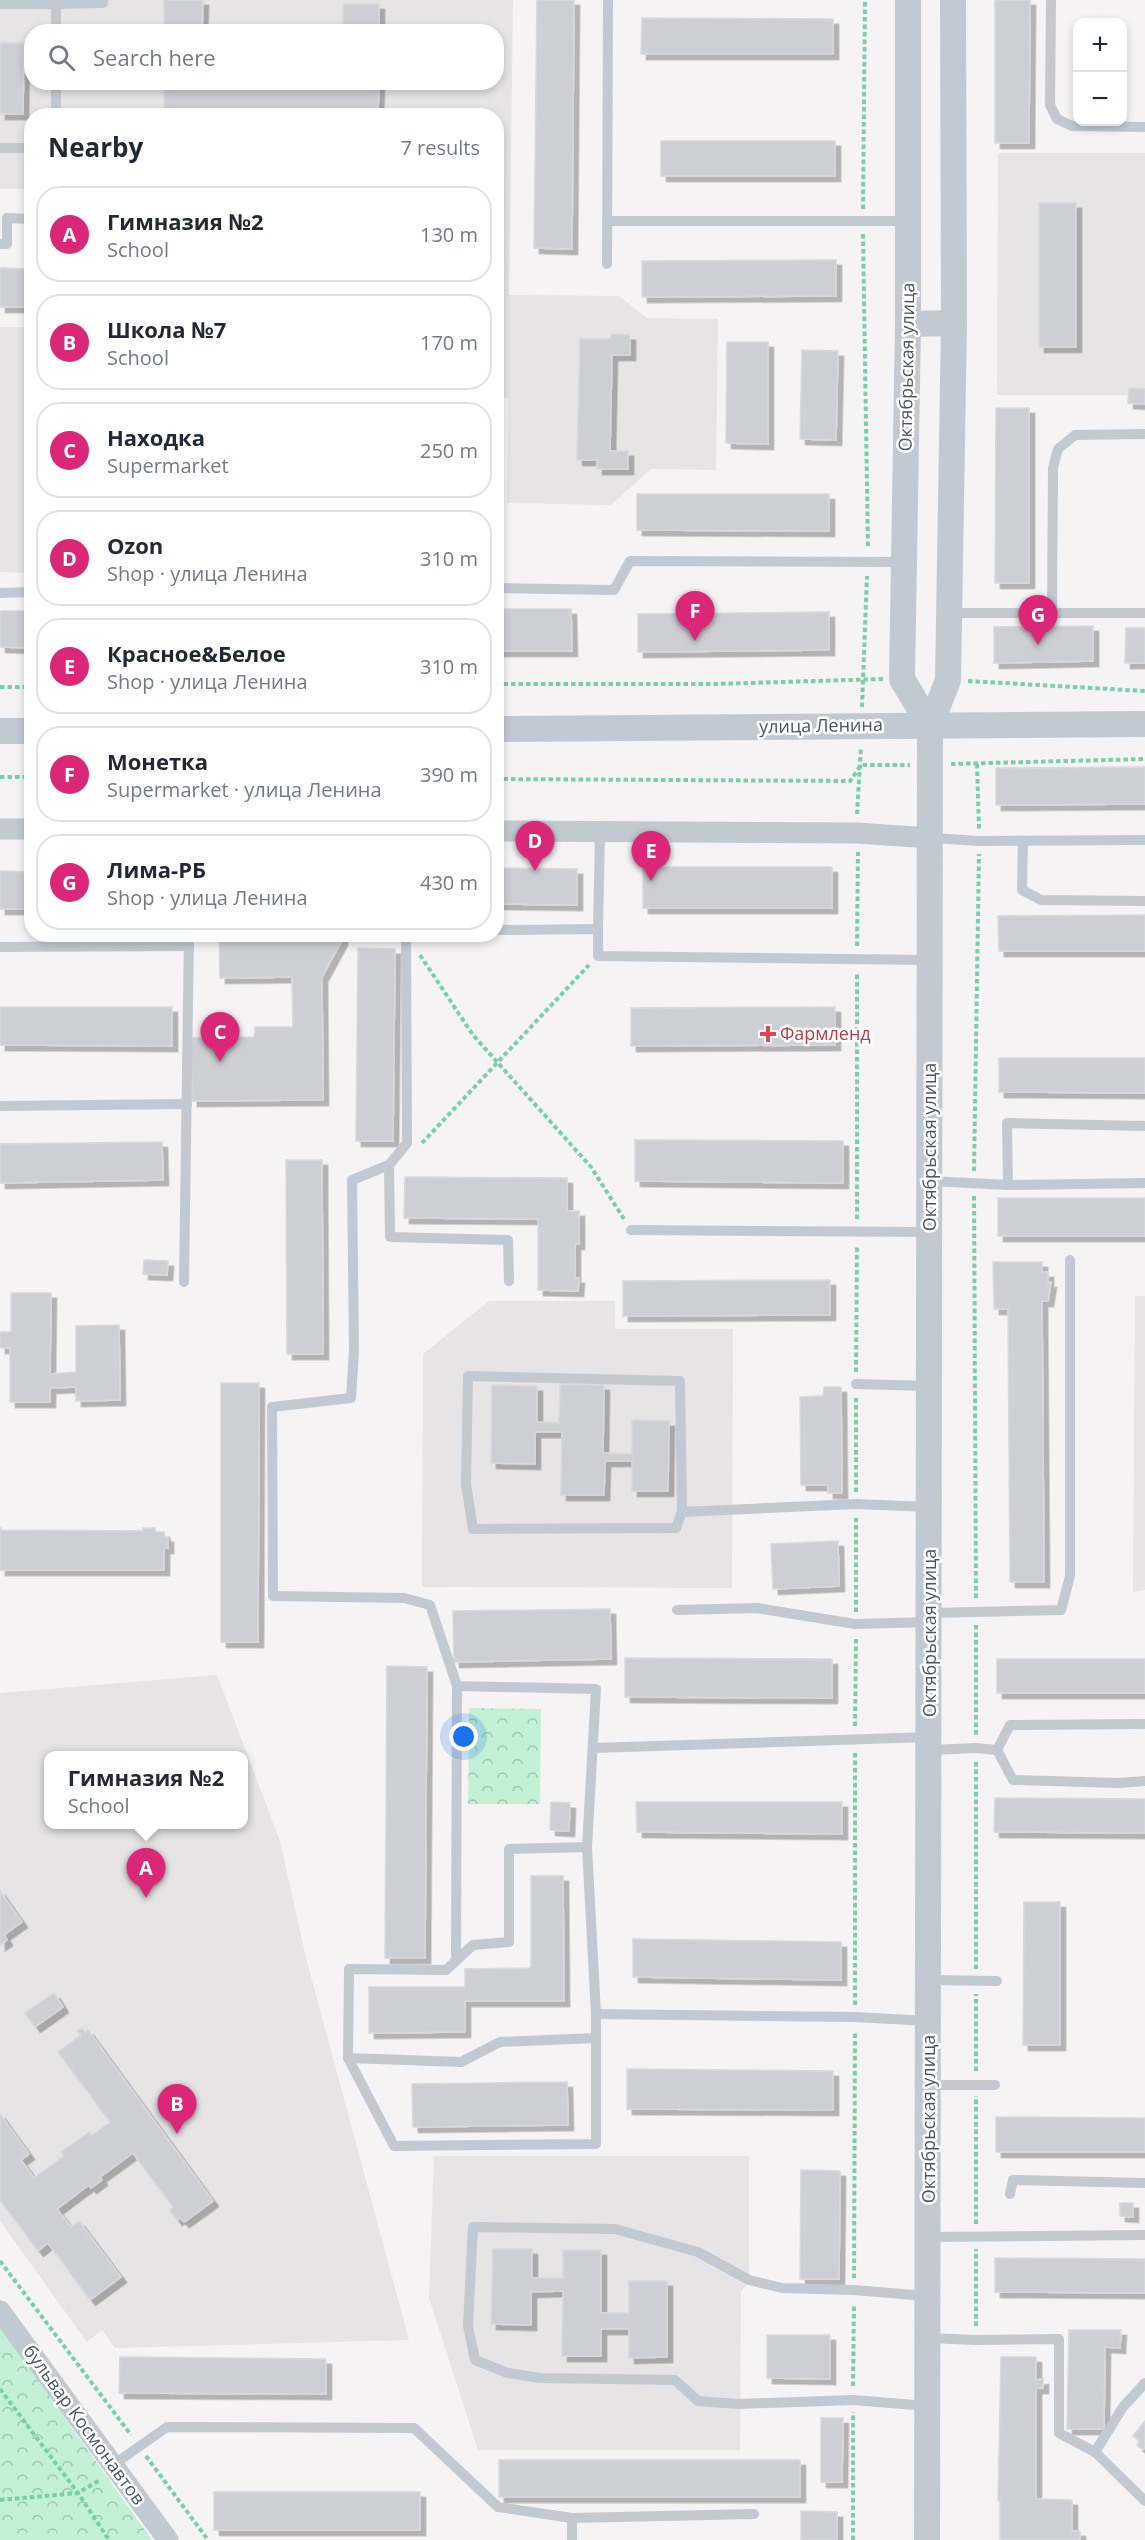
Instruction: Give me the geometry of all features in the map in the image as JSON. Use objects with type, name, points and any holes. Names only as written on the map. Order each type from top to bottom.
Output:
[{"type":"street","name":"Октябрьская улица","points":[[902,679],[908,324],[908,0]]},
{"type":"street","name":"Октябрьская улица","points":[[927,2540],[930,726],[948,680],[954,323],[953,0]]},
{"type":"street","points":[[908,324],[954,323]]},
{"type":"street","points":[[902,679],[930,726]]},
{"type":"street","name":"улица Ленина","points":[[504,729],[1145,724]]},
{"type":"street","points":[[0,731],[24,731]]},
{"type":"street","points":[[0,829],[24,829]]},
{"type":"street","points":[[504,831],[856,833],[931,837]]},
{"type":"street","name":"бульвар Космонавтов","points":[[0,2311],[168,2540]]},
{"type":"lane","points":[[0,4],[103,3],[103,0]]},
{"type":"lane","points":[[607,264],[608,0]]},
{"type":"lane","points":[[1051,0],[1050,105],[1057,118],[1072,126],[1145,127]]},
{"type":"lane","points":[[56,4],[56,24]]},
{"type":"lane","points":[[56,90],[56,108]]},
{"type":"lane","points":[[0,148],[24,148]]},
{"type":"lane","points":[[0,244],[7,244],[7,218],[24,219]]},
{"type":"lane","points":[[608,221],[908,221]]},
{"type":"lane","points":[[1052,612],[1053,468],[1058,449],[1075,435],[1145,434]]},
{"type":"lane","points":[[504,588],[614,590],[630,561],[904,562]]},
{"type":"lane","points":[[0,593],[24,592]]},
{"type":"lane","points":[[948,614],[1145,612]]},
{"type":"lane","points":[[600,832],[598,956],[930,960]]},
{"type":"lane","points":[[931,837],[980,841],[1145,840]]},
{"type":"lane","points":[[1023,841],[1022,890],[1041,900],[1145,901]]},
{"type":"lane","points":[[504,930],[598,929]]},
{"type":"lane","points":[[0,947],[135,942]]},
{"type":"lane","points":[[184,1282],[189,942]]},
{"type":"lane","points":[[406,942],[407,1143],[389,1165],[352,1180],[354,1351],[351,1398],[272,1407],[273,1596],[404,1598],[430,1605],[457,1686],[456,1959]]},
{"type":"lane","points":[[0,1106],[187,1104]]},
{"type":"lane","points":[[1008,1185],[1007,1123],[1145,1126]]},
{"type":"lane","points":[[389,1165],[390,1237],[508,1240],[509,1281]]},
{"type":"lane","points":[[930,1181],[1008,1185],[1145,1183]]},
{"type":"lane","points":[[631,1230],[929,1232]]},
{"type":"lane","points":[[677,1610],[757,1608],[855,1624],[976,1612],[1061,1610],[1070,1576],[1070,1260]]},
{"type":"lane","points":[[468,1376],[680,1382],[682,1512],[675,1528],[473,1529],[466,1484],[468,1376]]},
{"type":"lane","points":[[856,1384],[930,1386]]},
{"type":"lane","points":[[682,1512],[856,1504],[930,1507]]},
{"type":"lane","points":[[457,1686],[596,1689],[587,1847],[596,2014],[596,2144],[393,2146],[348,2058],[349,1969],[446,1970],[473,1945],[509,1942],[508,1849],[587,1847]]},
{"type":"lane","points":[[997,1750],[1010,1725],[1145,1724]]},
{"type":"lane","points":[[594,1748],[855,1740],[929,1743],[997,1750]]},
{"type":"lane","points":[[997,1750],[1012,1780],[1118,1783],[1145,1781]]},
{"type":"lane","points":[[929,1980],[997,1981]]},
{"type":"lane","points":[[596,2014],[855,2017],[929,2021]]},
{"type":"lane","points":[[348,2058],[461,2062],[500,2042],[596,2038]]},
{"type":"lane","points":[[929,2085],[995,2085]]},
{"type":"lane","points":[[1010,2194],[1013,2180],[1145,2183]]},
{"type":"lane","points":[[928,2296],[854,2290],[782,2288],[749,2280],[698,2253],[615,2229],[473,2227],[468,2326],[475,2360],[508,2373],[540,2378],[675,2380],[698,2402],[738,2404],[853,2400],[928,2406]]},
{"type":"lane","points":[[929,2237],[1145,2235]]},
{"type":"lane","points":[[928,2338],[1059,2339],[1059,2433],[1095,2452],[1145,2500]]},
{"type":"lane","points":[[1095,2452],[1123,2407],[1145,2383]]},
{"type":"lane","points":[[113,2465],[167,2427],[414,2428],[498,2507],[572,2518],[754,2514]]},
{"type":"lane","points":[[572,2518],[572,2540]]},
{"type":"path","points":[[853,2540],[856,833],[861,765],[860,725],[868,562],[863,220],[865,0]]},
{"type":"path","points":[[504,684],[715,684],[902,679]]},
{"type":"path","points":[[948,680],[1145,690]]},
{"type":"path","points":[[0,687],[24,687]]},
{"type":"path","points":[[861,765],[1145,759]]},
{"type":"path","points":[[976,2340],[974,1182],[980,841],[977,764]]},
{"type":"path","points":[[504,779],[850,781],[861,765]]},
{"type":"path","points":[[0,777],[24,777]]},
{"type":"path","points":[[418,952],[473,1035],[591,1167],[631,1230]]},
{"type":"path","points":[[407,1143],[417,1148],[598,956]]},
{"type":"path","points":[[0,2261],[208,2540]]},
{"type":"path","points":[[0,2389],[78,2493],[109,2540]]},
{"type":"path","points":[[0,2500],[78,2493]]},
{"type":"shaded area","points":[[0,0],[513,0],[509,295],[619,296],[647,318],[718,319],[716,470],[651,469],[611,505],[507,503],[508,398],[504,398],[504,108],[24,108],[24,189],[0,189]]},
{"type":"shaded area","points":[[998,153],[1145,153],[1145,395],[997,395]]},
{"type":"shaded area","points":[[0,327],[24,327],[24,573],[0,572]]},
{"type":"shaded area","points":[[1135,1296],[1145,1296],[1145,1590],[1133,1592]]},
{"type":"shaded area","points":[[489,1301],[615,1301],[615,1329],[733,1329],[732,1588],[422,1587],[423,1354]]},
{"type":"shaded area","points":[[217,1675],[246,1751],[44,1751],[44,1829],[248,1829],[248,1757],[280,1841],[305,1954],[409,2340],[115,2348],[102,2330],[87,2342],[0,2221],[0,1693]]},
{"type":"shaded area","points":[[434,2156],[749,2156],[749,2280],[741,2292],[740,2450],[478,2450],[429,2298]]},
{"type":"green space","points":[[469,1708],[541,1709],[540,1804],[468,1804]]},
{"type":"green space","points":[[0,2327],[152,2540],[0,2540]]},
{"type":"building","points":[[164,0],[203,0],[202,24],[164,24]]},
{"type":"building","points":[[537,0],[574,0],[572,249],[534,248]]},
{"type":"building","points":[[995,0],[1030,0],[1029,143],[995,143]]},
{"type":"building","points":[[343,4],[379,4],[379,24],[343,24]]},
{"type":"building","points":[[642,18],[833,19],[833,54],[641,54]]},
{"type":"building","points":[[0,43],[24,43],[23,114],[0,114]]},
{"type":"building","points":[[164,90],[379,90],[378,108],[164,108]]},
{"type":"building","points":[[661,141],[835,141],[835,176],[661,176]]},
{"type":"building","points":[[1039,203],[1076,203],[1076,347],[1039,347]]},
{"type":"building","points":[[836,260],[836,296],[642,297],[642,261]]},
{"type":"building","points":[[0,268],[24,269],[24,307],[0,307]]},
{"type":"building","points":[[611,334],[630,335],[630,355],[612,355],[610,451],[628,451],[628,469],[597,469],[597,460],[577,460],[580,339],[611,339]]},
{"type":"building","points":[[727,342],[768,342],[768,444],[726,443]]},
{"type":"building","points":[[802,350],[838,351],[836,440],[800,439]]},
{"type":"building","points":[[1129,388],[1145,389],[1145,404],[1128,403]]},
{"type":"building","points":[[996,408],[1029,408],[1029,583],[995,583]]},
{"type":"building","points":[[637,494],[829,494],[829,531],[637,530]]},
{"type":"building","points":[[504,609],[571,609],[572,651],[504,651]]},
{"type":"building","points":[[0,611],[24,611],[24,648],[0,647]]},
{"type":"building","points":[[829,612],[829,650],[638,652],[638,614]]},
{"type":"building","points":[[1093,626],[1093,661],[994,663],[994,627]]},
{"type":"building","points":[[1126,628],[1145,628],[1145,663],[1125,663]]},
{"type":"building","points":[[1145,767],[1145,804],[996,805],[996,768]]},
{"type":"building","points":[[643,867],[832,867],[832,908],[643,908]]},
{"type":"building","points":[[504,868],[577,869],[577,905],[504,904]]},
{"type":"building","points":[[0,871],[24,872],[24,909],[0,909]]},
{"type":"building","points":[[1145,915],[1145,951],[999,951],[998,916]]},
{"type":"building","points":[[219,942],[341,942],[322,977],[323,1100],[192,1101],[191,1038],[254,1037],[255,1027],[293,1027],[292,977],[220,978]]},
{"type":"building","points":[[358,948],[395,949],[393,1141],[356,1141]]},
{"type":"building","points":[[0,1007],[172,1007],[172,1046],[0,1045]]},
{"type":"building","points":[[835,1007],[835,1045],[631,1046],[631,1008]]},
{"type":"building","points":[[999,1058],[1145,1058],[1145,1093],[999,1092]]},
{"type":"building","points":[[635,1140],[843,1141],[843,1183],[635,1181]]},
{"type":"building","points":[[162,1142],[163,1180],[0,1183],[0,1144]]},
{"type":"building","points":[[286,1160],[322,1160],[323,1354],[287,1354]]},
{"type":"building","points":[[405,1177],[567,1178],[567,1211],[579,1211],[579,1244],[575,1244],[575,1278],[579,1278],[578,1291],[538,1290],[538,1219],[404,1218]]},
{"type":"building","points":[[998,1198],[1145,1198],[1145,1236],[998,1236]]},
{"type":"building","points":[[144,1260],[168,1261],[167,1275],[143,1274]]},
{"type":"building","points":[[993,1262],[1042,1262],[1042,1272],[1048,1272],[1048,1283],[1051,1282],[1048,1301],[1042,1301],[1044,1582],[1010,1582],[1008,1309],[994,1309]]},
{"type":"building","points":[[830,1280],[830,1315],[623,1316],[623,1281]]},
{"type":"building","points":[[11,1293],[51,1293],[50,1374],[76,1372],[76,1326],[119,1325],[120,1400],[76,1401],[76,1387],[50,1388],[50,1402],[10,1402],[10,1348],[0,1348],[0,1332],[11,1332]]},
{"type":"building","points":[[221,1383],[259,1383],[258,1642],[221,1642]]},
{"type":"building","points":[[560,1384],[604,1385],[603,1453],[632,1454],[632,1420],[669,1421],[668,1491],[632,1491],[632,1461],[605,1461],[604,1495],[561,1495],[562,1432],[535,1432],[535,1464],[491,1463],[492,1385],[537,1386],[537,1422],[559,1423]]},
{"type":"building","points":[[824,1387],[841,1387],[842,1493],[828,1493],[828,1485],[801,1485],[800,1397],[823,1396]]},
{"type":"building","points":[[0,1527],[1,1530],[143,1531],[143,1528],[155,1528],[155,1532],[164,1532],[165,1537],[168,1537],[168,1548],[164,1548],[164,1570],[0,1570]]},
{"type":"building","points":[[838,1541],[839,1586],[773,1589],[771,1544]]},
{"type":"building","points":[[610,1609],[611,1659],[454,1662],[453,1611]]},
{"type":"building","points":[[625,1658],[832,1659],[832,1698],[625,1697]]},
{"type":"building","points":[[997,1659],[1145,1659],[1145,1693],[997,1693]]},
{"type":"building","points":[[387,1666],[427,1667],[425,1958],[385,1958]]},
{"type":"building","points":[[995,1798],[1145,1799],[1145,1833],[994,1832]]},
{"type":"building","points":[[551,1802],[570,1803],[569,1831],[550,1830]]},
{"type":"building","points":[[636,1802],[842,1802],[842,1834],[637,1832]]},
{"type":"building","points":[[531,1876],[563,1876],[564,2001],[465,2001],[465,2032],[369,2033],[369,1987],[465,1987],[465,1969],[531,1968]]},
{"type":"building","points":[[0,1891],[22,1922],[4,1935],[7,1940],[0,1945]]},
{"type":"building","points":[[1024,1902],[1060,1902],[1060,2045],[1023,2045]]},
{"type":"building","points":[[633,1939],[841,1942],[841,1980],[633,1977]]},
{"type":"building","points":[[54,1993],[63,2007],[35,2027],[25,2013]]},
{"type":"building","points":[[82,2028],[85,2032],[88,2030],[213,2201],[184,2222],[180,2218],[177,2220],[170,2210],[173,2207],[133,2153],[100,2177],[102,2180],[91,2188],[89,2185],[57,2209],[71,2227],[79,2221],[121,2277],[90,2300],[48,2243],[38,2251],[0,2200],[0,2114],[29,2154],[21,2160],[34,2178],[64,2156],[61,2152],[89,2132],[91,2136],[110,2122],[58,2052],[81,2035],[78,2031]]},
{"type":"building","points":[[627,2069],[833,2071],[833,2110],[627,2109]]},
{"type":"building","points":[[567,2082],[568,2125],[413,2127],[412,2084]]},
{"type":"building","points":[[996,2117],[1145,2118],[1145,2152],[996,2152]]},
{"type":"building","points":[[801,2170],[840,2171],[839,2279],[800,2279]]},
{"type":"building","points":[[1120,2203],[1133,2203],[1133,2217],[1120,2216]]},
{"type":"building","points":[[493,2249],[532,2249],[532,2278],[563,2278],[563,2250],[601,2250],[601,2313],[629,2313],[629,2281],[667,2281],[667,2357],[629,2358],[629,2329],[601,2329],[601,2356],[562,2356],[563,2291],[531,2292],[531,2325],[491,2324]]},
{"type":"building","points":[[995,2258],[1145,2259],[1145,2293],[995,2292]]},
{"type":"building","points":[[1069,2330],[1121,2330],[1120,2348],[1105,2347],[1104,2429],[1067,2429]]},
{"type":"building","points":[[767,2335],[830,2335],[830,2379],[767,2378]]},
{"type":"building","points":[[120,2357],[326,2359],[326,2394],[119,2393]]},
{"type":"building","points":[[1001,2357],[1036,2357],[1036,2380],[1043,2379],[1043,2388],[1036,2388],[1036,2499],[1072,2500],[1072,2531],[1080,2531],[1080,2540],[1000,2540],[1000,2501],[998,2501]]},
{"type":"building","points":[[821,2418],[843,2418],[842,2482],[821,2482]]},
{"type":"building","points":[[1145,2421],[1143,2450],[1137,2445],[1140,2442],[1133,2436]]},
{"type":"building","points":[[499,2460],[800,2460],[800,2497],[499,2497]]},
{"type":"building","points":[[214,2492],[420,2492],[420,2530],[214,2530]]},
{"type":"building","points":[[801,2511],[837,2512],[837,2540],[801,2540]]},
{"type":"place","name":"Монетка","points":[[695,641]]},
{"type":"place","name":"Лима-РБ","points":[[1038,645]]},
{"type":"place","name":"Ozon","points":[[535,871]]},
{"type":"place","name":"Красное&Белое","points":[[651,881]]},
{"type":"place","name":"Фармленд","points":[[768,1034]]},
{"type":"place","name":"Находка","points":[[220,1062]]},
{"type":"place","name":"Гимназия №2","points":[[146,1898]]},
{"type":"place","name":"Школа №7","points":[[177,2134]]}]
